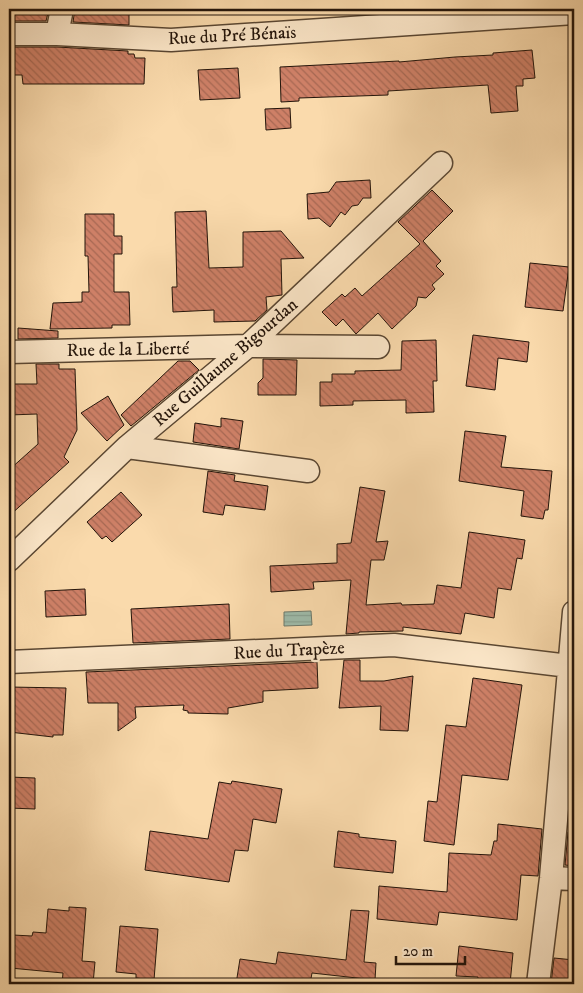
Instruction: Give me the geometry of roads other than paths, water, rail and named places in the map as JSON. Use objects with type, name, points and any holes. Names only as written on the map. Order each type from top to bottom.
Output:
[{"type":"street","points":[[57,34],[62,9]]},
{"type":"street","name":"Rue du Pré Bénaïs","points":[[9,34],[57,34],[171,40],[574,12]]},
{"type":"street","name":"Rue Guillaume Bigourdan","points":[[9,560],[127,447],[248,346],[441,164]]},
{"type":"street","name":"Rue de la Liberté","points":[[9,352],[248,346],[378,347]]},
{"type":"street","points":[[127,447],[308,471]]},
{"type":"street","points":[[538,984],[551,878],[574,612]]},
{"type":"street","name":"Rue du Trapèze","points":[[9,662],[394,645],[569,666]]},
{"type":"street","points":[[551,878],[574,879]]}]
